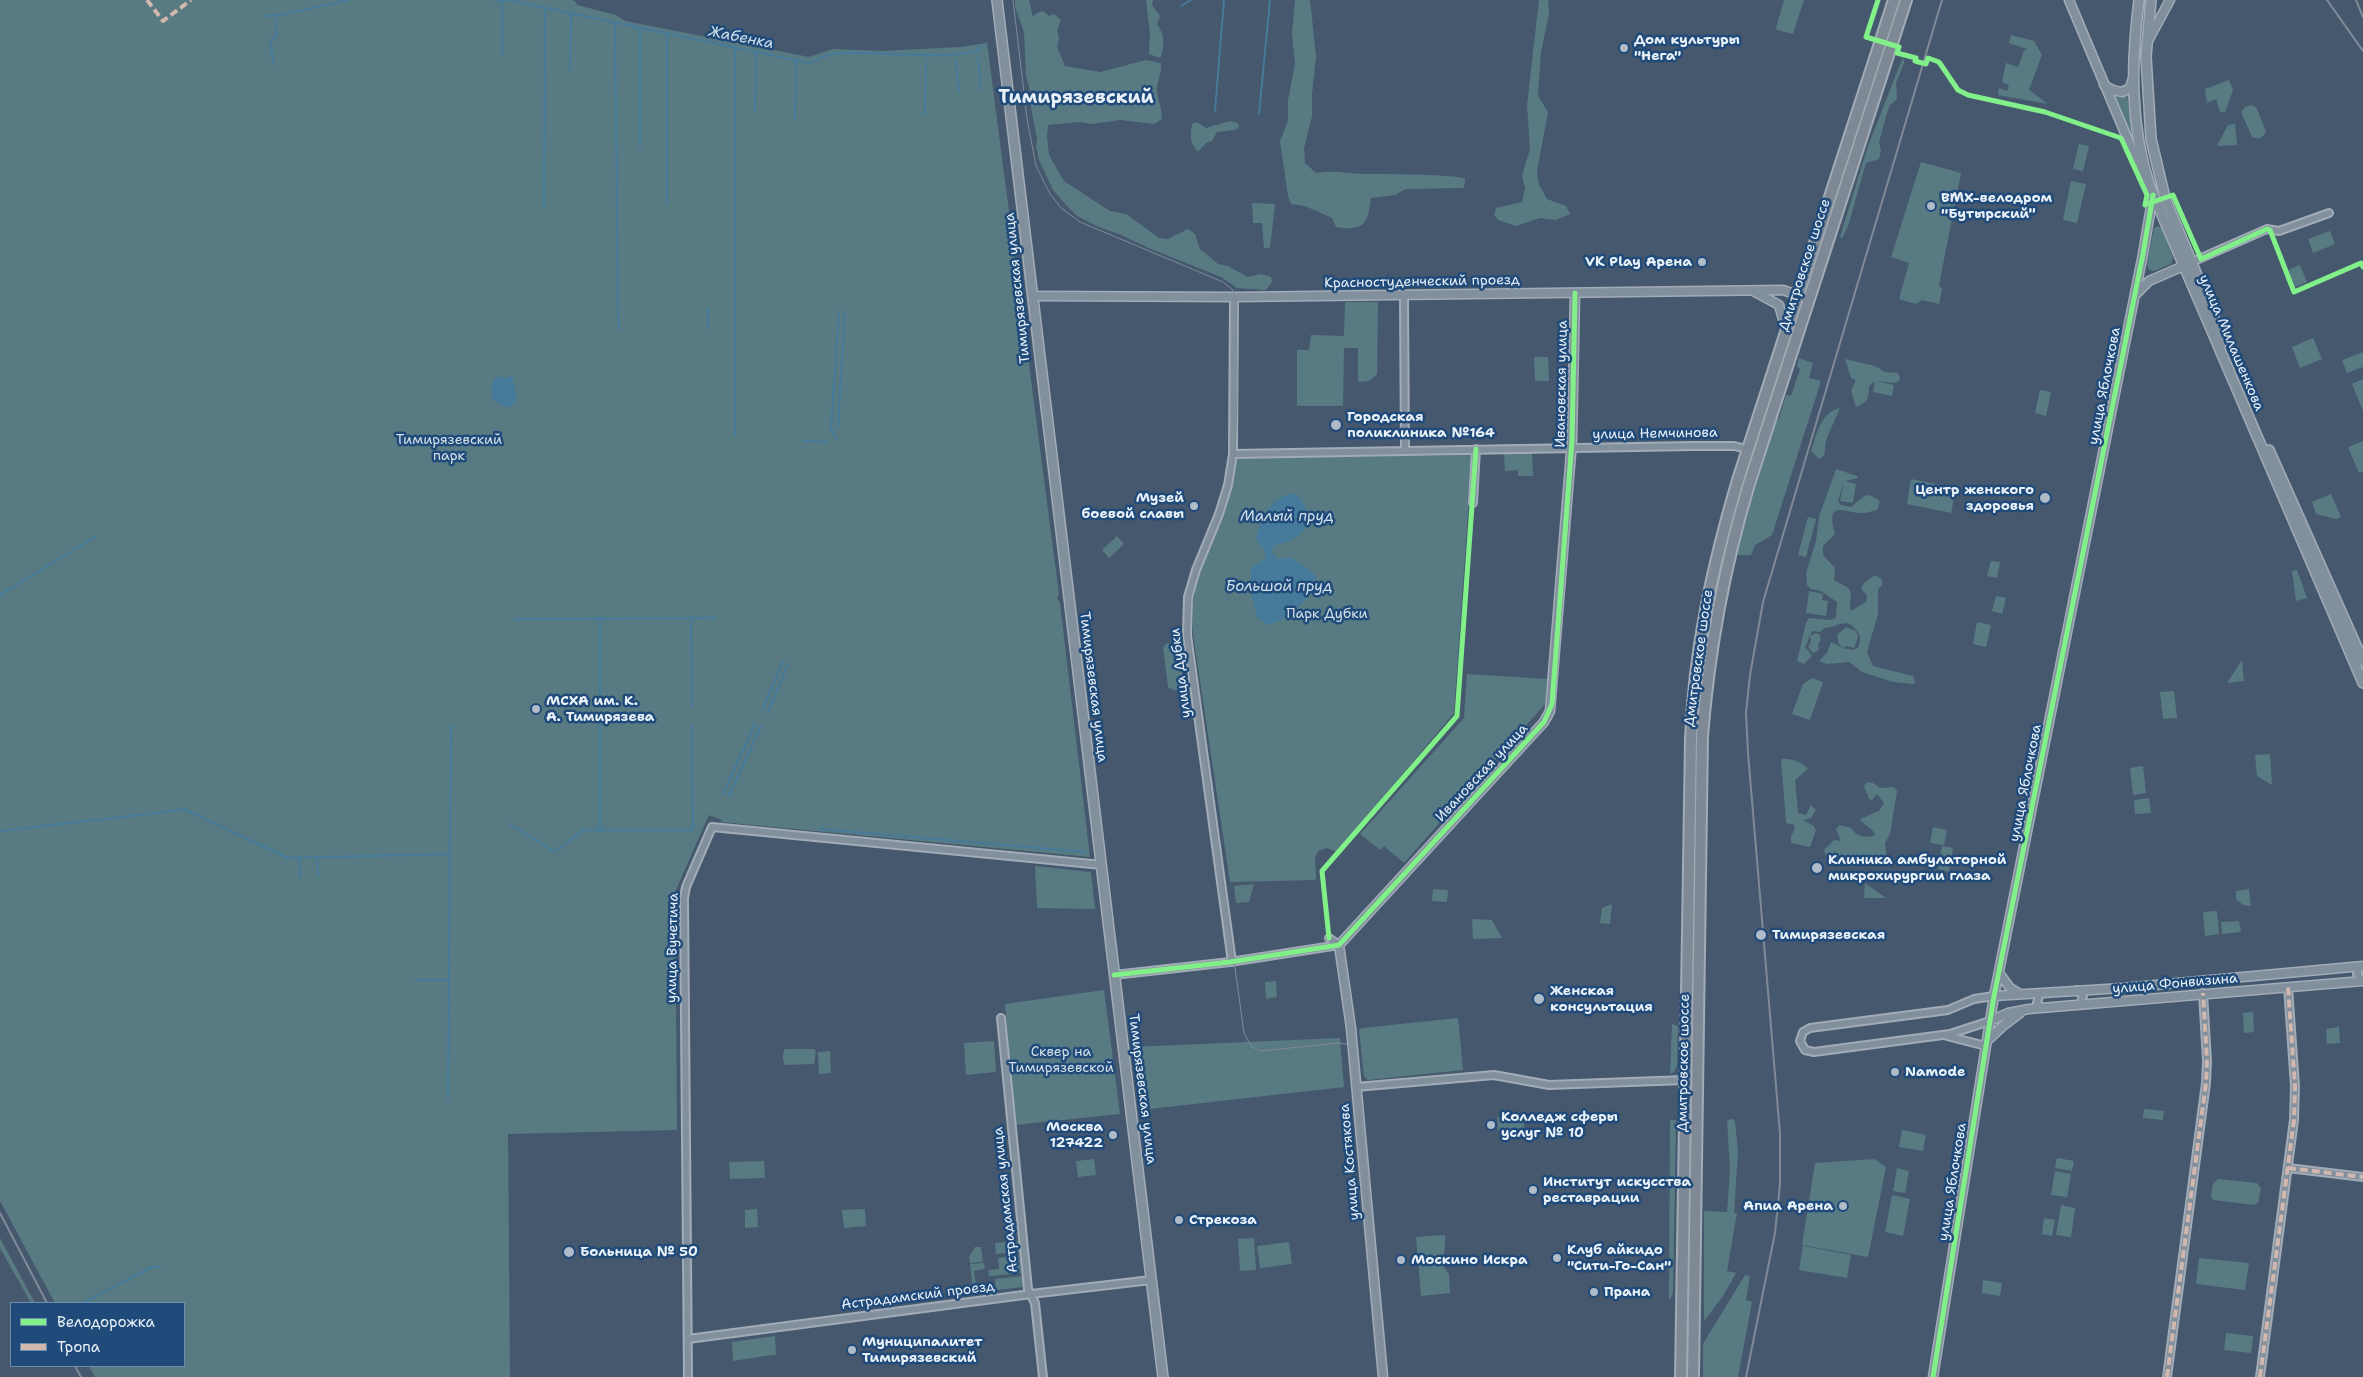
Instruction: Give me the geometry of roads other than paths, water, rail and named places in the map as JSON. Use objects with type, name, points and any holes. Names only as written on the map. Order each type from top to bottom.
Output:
[{"type":"main road","name":"Тимирязевская улица","points":[[996,0],[1163,1377]]},
{"type":"main road","name":"Дмитровское шоссе","points":[[1681,1377],[1688,842],[1694,688],[1711,580],[1723,530],[1797,295],[1894,0]]},
{"type":"main road","name":"Дмитровское шоссе","points":[[1693,1377],[1702,736],[1706,688],[1717,610],[1729,554],[1809,298],[1906,0]]},
{"type":"main road","name":"улица Милашенкова","points":[[2139,0],[2134,110],[2137,141],[2152,191],[2159,210],[2188,264],[2363,661]]},
{"type":"main road","name":"улица Милашенкова","points":[[2151,0],[2146,56],[2151,139],[2169,206],[2188,264],[2363,683]]},
{"type":"street","points":[[2069,0],[2103,84],[2152,191]]},
{"type":"street","points":[[2146,56],[2152,32],[2170,0]]},
{"type":"street","points":[[2103,84],[2113,90],[2122,92],[2130,88],[2134,77]]},
{"type":"street","name":"улица Яблочкова","points":[[1933,1377],[1994,996],[2141,265],[2150,218],[2152,191]]},
{"type":"street","points":[[2150,218],[2159,210],[2169,206]]},
{"type":"street","points":[[2134,297],[2144,284],[2157,277],[2267,229],[2280,231],[2329,213]]},
{"type":"street","points":[[2141,265],[2146,275],[2157,277]]},
{"type":"street","name":"Красностуденческий проезд","points":[[1033,296],[1234,297],[1783,290],[1809,298]]},
{"type":"street","points":[[1753,291],[1778,305],[1786,331]]},
{"type":"street","name":"Ивановская улица","points":[[1339,945],[1548,717],[1552,704],[1572,448],[1575,294]]},
{"type":"street","name":"улица Дубки","points":[[1232,962],[1187,636],[1188,597],[1196,570],[1219,514],[1228,485],[1233,454],[1234,297]]},
{"type":"street","points":[[1404,300],[1406,451]]},
{"type":"street","name":"улица Немчинова","points":[[1233,454],[1734,446],[1748,449]]},
{"type":"street","points":[[1473,503],[1476,449]]},
{"type":"street","name":"улица Вучетича","points":[[688,1377],[684,898],[686,887],[712,827],[1102,865]]},
{"type":"street","points":[[1329,938],[1339,945]]},
{"type":"street","points":[[1114,975],[1232,962],[1339,945]]},
{"type":"street","name":"улица Костякова","points":[[1339,945],[1351,1028],[1383,1377]]},
{"type":"street","points":[[2362,966],[2357,974],[2362,981]]},
{"type":"street","name":"улица Фонвизина","points":[[1994,996],[2123,988],[2362,966]]},
{"type":"street","points":[[1999,973],[2010,988],[2022,994]]},
{"type":"street","name":"улица Фонвизина","points":[[1990,1021],[2008,1013],[2042,1008],[2362,981]]},
{"type":"street","points":[[2260,1377],[2294,1120],[2295,1086],[2288,987]]},
{"type":"street","points":[[2077,990],[2083,996],[2080,1005]]},
{"type":"street","points":[[2040,993],[2037,1003],[2042,1008]]},
{"type":"street","points":[[2167,1377],[2206,1083],[2207,1061],[2203,993]]},
{"type":"street","points":[[1990,1021],[1965,1030],[1936,1036],[1814,1052],[1805,1050],[1800,1041],[1803,1032],[1809,1028],[1948,1010],[1974,999],[1994,996]]},
{"type":"street","points":[[1936,1036],[1986,1044],[2008,1022],[2029,1010]]},
{"type":"street","name":"Астрадамская улица","points":[[1001,1018],[1028,1289],[1035,1303],[1043,1377]]},
{"type":"street","points":[[1356,1087],[1494,1074],[1549,1086],[1686,1080]]},
{"type":"street","points":[[2288,1168],[2363,1177]]},
{"type":"street","name":"Астрадамский проезд","points":[[688,1339],[1151,1280]]},
{"type":"water","points":[[500,376],[504,379],[512,376],[517,400],[508,408],[493,400],[491,389],[494,378]]},
{"type":"water","name":"Большой пруд","points":[[1292,493],[1301,499],[1304,504],[1307,515],[1306,526],[1297,536],[1274,546],[1272,552],[1277,559],[1292,558],[1309,570],[1316,578],[1309,594],[1298,608],[1284,618],[1268,625],[1257,617],[1251,593],[1251,568],[1266,558],[1265,551],[1256,540],[1260,524],[1267,511],[1277,500]]},
{"type":"waterway","name":"Жабенка","points":[[266,16],[281,15],[349,0]]},
{"type":"waterway","name":"Жабенка","points":[[496,0],[508,0],[809,63],[834,54],[955,55],[971,52],[982,47]]},
{"type":"waterway","points":[[502,0],[502,55]]},
{"type":"waterway","points":[[1181,6],[1191,0]]},
{"type":"waterway","points":[[1215,111],[1224,0]]},
{"type":"waterway","points":[[1259,114],[1270,0]]},
{"type":"waterway","points":[[544,207],[545,8]]},
{"type":"waterway","points":[[570,71],[571,14]]},
{"type":"waterway","points":[[274,65],[270,42],[277,35],[275,21]]},
{"type":"waterway","points":[[615,23],[618,308]]},
{"type":"waterway","points":[[640,29],[640,147]]},
{"type":"waterway","points":[[667,34],[667,204]]},
{"type":"waterway","points":[[735,48],[735,307]]},
{"type":"waterway","points":[[755,110],[756,52]]},
{"type":"waterway","points":[[978,58],[981,90]]},
{"type":"waterway","points":[[795,118],[796,60]]},
{"type":"waterway","points":[[956,60],[959,92]]},
{"type":"waterway","points":[[925,115],[926,62]]},
{"type":"waterway","points":[[708,309],[708,329]]},
{"type":"waterway","points":[[735,309],[735,436]]},
{"type":"waterway","points":[[618,310],[619,330]]},
{"type":"waterway","points":[[837,439],[831,429],[839,311]]},
{"type":"waterway","points":[[838,428],[845,311]]},
{"type":"waterway","points":[[803,441],[828,442]]},
{"type":"waterway","points":[[0,595],[95,537]]},
{"type":"waterway","points":[[515,619],[715,618]]},
{"type":"waterway","points":[[600,619],[600,707]]},
{"type":"waterway","points":[[691,619],[692,706]]},
{"type":"waterway","points":[[762,710],[783,662]]},
{"type":"waterway","points":[[768,712],[788,664]]},
{"type":"waterway","points":[[600,724],[600,829]]},
{"type":"waterway","points":[[723,794],[755,724]]},
{"type":"waterway","points":[[448,1099],[451,725]]},
{"type":"waterway","points":[[510,824],[555,852],[583,830],[693,830],[692,726]]},
{"type":"waterway","points":[[729,796],[761,726]]},
{"type":"waterway","points":[[166,812],[184,809],[288,858],[450,854]]},
{"type":"waterway","points":[[0,831],[164,812]]},
{"type":"waterway","points":[[820,829],[1085,852]]},
{"type":"waterway","points":[[317,858],[318,876]]},
{"type":"waterway","points":[[299,859],[300,877]]},
{"type":"waterway","points":[[416,980],[449,980]]},
{"type":"waterway","points":[[85,1302],[150,1268],[160,1266]]},
{"type":"tram line","points":[[1013,0],[1027,118],[1036,166],[1050,194],[1061,208],[1080,222],[1223,282],[1232,289],[1237,301],[1237,415],[1230,483],[1224,506],[1195,580],[1190,603],[1189,635],[1244,1033],[1251,1046],[1260,1051],[1339,1043],[1346,1044],[1353,1052],[1384,1377]]},
{"type":"railway","points":[[1746,1377],[1775,1233],[1780,1184],[1780,1134],[1748,753],[1746,713],[1750,675],[1763,602],[1942,0]]},
{"type":"railway","points":[[2327,0],[2363,51]]},
{"type":"railway","points":[[2356,0],[2363,17]]},
{"type":"railway","points":[[0,1213],[46,1302]]},
{"type":"railway","points":[[76,1367],[81,1377]]},
{"type":"place","name":"Дом культуры \"Нега\"","points":[[1624,48]]},
{"type":"place","name":"BMX-велодром \"Бутырский\"","points":[[1931,206]]},
{"type":"place","name":"VK Play Арена","points":[[1702,262]]},
{"type":"place","name":"Городская поликлиника №164","points":[[1336,425]]},
{"type":"place","name":"Центр женского здоровья","points":[[2045,498]]},
{"type":"place","name":"Музей боевой славы","points":[[1194,506]]},
{"type":"place","name":"МСХА им. К. А. Тимирязева","points":[[536,709]]},
{"type":"place","name":"Клиника амбулаторной микрохирургии глаза","points":[[1817,868]]},
{"type":"place","name":"Тимирязевская","points":[[1761,935]]},
{"type":"place","name":"Женская консультация","points":[[1539,999]]},
{"type":"place","name":"Namode","points":[[1895,1072]]},
{"type":"place","name":"Колледж сферы услуг № 10","points":[[1491,1125]]},
{"type":"place","name":"Москва 127422","points":[[1113,1135]]},
{"type":"place","name":"Институт искусства реставрации","points":[[1533,1190]]},
{"type":"place","name":"Апиа Арена","points":[[1843,1206]]},
{"type":"place","name":"Стрекоза","points":[[1179,1220]]},
{"type":"place","name":"Больница № 50","points":[[569,1252]]},
{"type":"place","name":"Клуб айкидо \"Сити-Го-Сан\"","points":[[1557,1258]]},
{"type":"place","name":"Москино Искра","points":[[1401,1260]]},
{"type":"place","name":"Прана","points":[[1594,1292]]},
{"type":"place","name":"Муниципалитет Тимирязевский","points":[[852,1350]]},
{"type":"district","name":"Тимирязевский","points":[[1076,98]]},
{"type":"park label","name":"Тимирязевский парк","points":[[449,448]]},
{"type":"park label","name":"Парк Дубки","points":[[1327,614]]},
{"type":"park label","name":"Сквер на Тимирязевской","points":[[1061,1060]]},
{"type":"water label","name":"Малый пруд","points":[[1287,517]]}]
